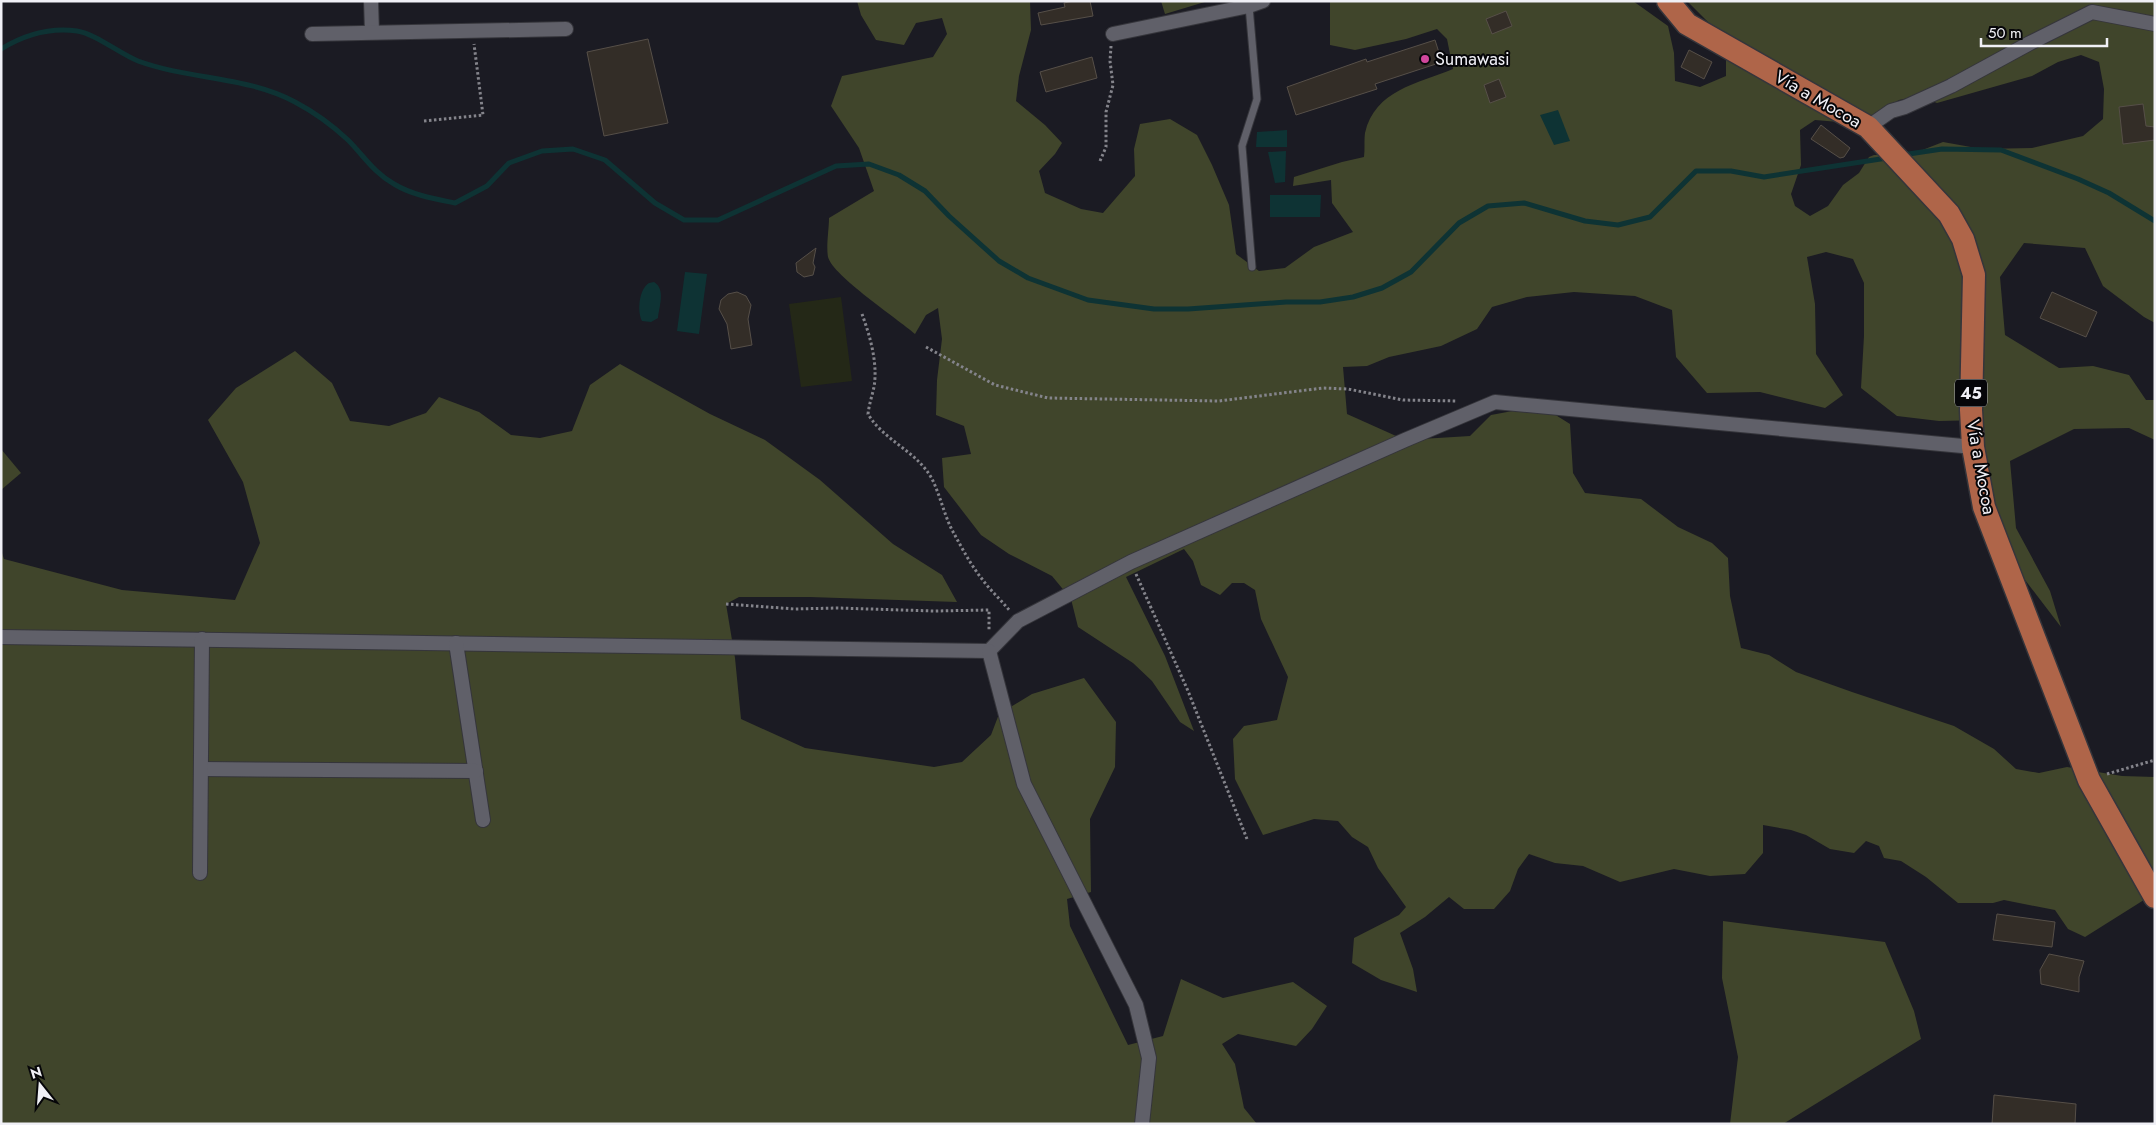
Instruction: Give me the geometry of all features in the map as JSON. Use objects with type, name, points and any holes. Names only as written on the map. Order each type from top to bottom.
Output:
[{"type":"main road","name":"Vía a Mocoa","points":[[1668,1],[1687,24],[1868,127],[1949,214],[1963,239],[1974,275],[1971,410],[1973,447],[1984,507],[2089,780],[2155,896]]},
{"type":"street","points":[[371,1],[372,32]]},
{"type":"street","points":[[1113,34],[1249,6],[1263,1]]},
{"type":"street","points":[[1868,127],[1891,111],[1905,107],[1952,86],[2092,12],[2155,24]]},
{"type":"street","points":[[312,34],[566,29]]},
{"type":"street","points":[[1,636],[989,651],[1018,621],[1131,562],[1495,402],[1973,447]]},
{"type":"street","points":[[200,873],[202,639]]},
{"type":"street","points":[[456,643],[483,820]]},
{"type":"street","points":[[989,651],[1024,784],[1136,1004],[1149,1058],[1142,1124]]},
{"type":"street","points":[[201,769],[476,771]]},
{"type":"lane","points":[[1249,6],[1257,99],[1242,146],[1252,268]]},
{"type":"path","points":[[424,121],[484,115],[472,31]]},
{"type":"path","points":[[1100,161],[1106,147],[1106,112],[1113,84],[1110,61],[1113,34]]},
{"type":"path","points":[[862,314],[871,340],[874,366],[874,386],[868,414],[876,427],[916,457],[932,480],[951,528],[970,562],[983,581],[996,593],[1018,621]]},
{"type":"path","points":[[926,347],[995,385],[1048,398],[1219,401],[1323,388],[1348,389],[1403,400],[1458,401]]},
{"type":"path","points":[[1131,562],[1188,692],[1247,839]]},
{"type":"path","points":[[726,604],[795,609],[837,608],[934,612],[989,610],[989,651]]},
{"type":"path","points":[[2089,780],[2155,760]]},
{"type":"shaded area","points":[[857,1],[1030,1],[1031,30],[1019,76],[1016,101],[1045,125],[1062,143],[1055,154],[1039,171],[1045,193],[1081,209],[1103,213],[1135,176],[1134,149],[1140,124],[1170,119],[1197,135],[1229,205],[1236,254],[1259,271],[1285,268],[1314,247],[1353,232],[1332,203],[1331,180],[1293,186],[1294,177],[1364,157],[1365,133],[1370,119],[1378,107],[1399,90],[1453,69],[1447,39],[1437,29],[1406,39],[1355,50],[1330,45],[1330,1],[1633,1],[1668,26],[1674,53],[1675,81],[1700,87],[1726,76],[1726,40],[1687,1],[2155,1],[2155,323],[2103,286],[2085,248],[2024,243],[2000,277],[2005,335],[2059,368],[2093,366],[2129,375],[2146,400],[2155,400],[2155,440],[2129,428],[2074,429],[2010,461],[2016,528],[2050,591],[2061,627],[2019,572],[1985,476],[1983,420],[1939,421],[1897,416],[1861,388],[1864,336],[1864,283],[1853,259],[1826,252],[1807,257],[1815,304],[1816,354],[1843,395],[1825,408],[1760,392],[1707,393],[1676,357],[1672,310],[1635,296],[1574,292],[1527,297],[1492,307],[1477,329],[1441,346],[1389,357],[1367,366],[1343,367],[1347,414],[1405,440],[1470,436],[1491,415],[1528,408],[1554,414],[1570,424],[1573,473],[1585,493],[1641,499],[1678,527],[1712,543],[1728,558],[1730,596],[1741,648],[1769,655],[1796,672],[1954,726],[1994,749],[2016,769],[2039,773],[2067,767],[2122,776],[2155,777],[2155,893],[2085,937],[2068,929],[2055,910],[2004,900],[1993,903],[1958,903],[1926,877],[1901,861],[1884,858],[1879,846],[1866,841],[1854,853],[1830,849],[1806,835],[1791,830],[1763,825],[1763,853],[1745,874],[1710,876],[1674,869],[1620,882],[1583,866],[1555,863],[1529,854],[1518,869],[1510,891],[1494,909],[1464,909],[1449,897],[1425,917],[1400,933],[1413,969],[1417,992],[1381,980],[1352,963],[1354,938],[1399,915],[1406,907],[1378,868],[1368,847],[1352,837],[1338,821],[1314,819],[1263,835],[1235,779],[1233,739],[1244,726],[1277,720],[1288,677],[1261,619],[1255,590],[1244,583],[1232,583],[1220,595],[1201,585],[1193,561],[1184,549],[1126,577],[1165,656],[1194,731],[1180,722],[1152,681],[1133,663],[1078,627],[1071,599],[1052,576],[1009,554],[981,535],[944,487],[942,458],[971,454],[964,426],[936,415],[937,380],[942,339],[938,308],[926,315],[915,334],[841,275],[832,265],[828,257],[827,248],[829,218],[874,191],[859,148],[831,106],[842,76],[933,57],[947,34],[942,18],[916,23],[904,45],[876,40],[861,15]],"holes":[[[2081,55],[2099,62],[2104,89],[2103,119],[2083,136],[2032,148],[1982,149],[1943,142],[1912,154],[1874,155],[1869,157],[1859,173],[1843,185],[1828,206],[1810,216],[1795,206],[1791,194],[1801,165],[1800,130],[1815,120],[1839,122],[1870,117],[1899,100],[1919,96],[1937,103],[2032,76],[2058,62]]]},
{"type":"shaded area","points":[[1161,1],[1208,1],[1165,14]]},
{"type":"shaded area","points":[[1558,110],[1570,141],[1554,145],[1540,115]]},
{"type":"shaded area","points":[[1287,130],[1287,147],[1256,147],[1257,132]]},
{"type":"shaded area","points":[[1286,151],[1285,182],[1275,183],[1268,152]]},
{"type":"shaded area","points":[[1270,195],[1321,195],[1320,217],[1270,217]]},
{"type":"shaded area","points":[[685,272],[707,274],[699,334],[677,331]]},
{"type":"shaded area","points":[[654,282],[658,285],[661,294],[658,318],[651,322],[642,321],[639,306],[641,295],[649,283]]},
{"type":"shaded area","points":[[841,297],[852,381],[801,387],[789,304]]},
{"type":"shaded area","points":[[295,351],[332,383],[350,421],[389,426],[426,413],[439,397],[479,412],[511,435],[540,438],[572,431],[590,385],[620,364],[710,414],[765,440],[820,480],[893,544],[942,575],[957,602],[810,597],[739,597],[726,604],[735,658],[741,719],[805,748],[934,767],[962,762],[991,735],[999,714],[1032,694],[1084,678],[1116,722],[1115,767],[1090,819],[1091,892],[1067,899],[1070,926],[1128,1045],[1163,1036],[1181,979],[1223,998],[1293,982],[1327,1006],[1312,1029],[1296,1046],[1238,1034],[1222,1044],[1235,1064],[1244,1108],[1257,1124],[1,1124],[1,550],[4,559],[122,590],[235,600],[260,543],[243,482],[208,420],[236,388]]},
{"type":"shaded area","points":[[1,449],[21,473],[1,490]]},
{"type":"shaded area","points":[[1723,921],[1885,942],[1914,1011],[1921,1039],[1783,1124],[1730,1124],[1738,1057],[1722,978]]},
{"type":"building","points":[[1090,1],[1093,16],[1041,25],[1038,13],[1065,7],[1064,3]]},
{"type":"building","points":[[1506,11],[1512,26],[1492,34],[1486,19]]},
{"type":"building","points":[[648,39],[668,123],[604,136],[587,52]]},
{"type":"building","points":[[1435,40],[1442,62],[1375,84],[1377,89],[1296,115],[1287,87],[1366,59],[1367,62]]},
{"type":"building","points":[[1689,50],[1712,62],[1704,79],[1681,67]]},
{"type":"building","points":[[1092,57],[1097,78],[1046,92],[1040,72]]},
{"type":"building","points":[[1499,79],[1506,97],[1490,103],[1484,85]]},
{"type":"building","points":[[2143,104],[2146,126],[2155,127],[2155,140],[2123,144],[2119,107]]},
{"type":"building","points":[[1821,125],[1850,148],[1844,157],[1840,158],[1811,139]]},
{"type":"building","points":[[816,248],[813,275],[804,277],[797,272],[796,263]]},
{"type":"building","points":[[737,292],[746,296],[751,305],[748,319],[752,345],[731,349],[727,324],[719,309],[721,300],[728,294]]},
{"type":"building","points":[[2052,292],[2097,312],[2086,337],[2040,318]]},
{"type":"building","points":[[1997,914],[2055,922],[2052,947],[1993,940]]},
{"type":"building","points":[[2049,954],[2084,961],[2079,977],[2079,992],[2041,984],[2040,970]]},
{"type":"building","points":[[1994,1095],[2076,1104],[2075,1124],[1992,1124]]},
{"type":"waterway","points":[[1,49],[37,33],[57,30],[77,31],[92,36],[138,61],[178,72],[258,87],[295,102],[316,114],[348,140],[387,180],[416,194],[455,203],[487,186],[509,163],[542,151],[573,149],[605,160],[655,203],[684,220],[718,220],[836,166],[869,164],[899,175],[925,191],[949,216],[999,261],[1028,278],[1088,300],[1154,309],[1320,302],[1353,297],[1382,288],[1411,272],[1459,223],[1488,206],[1524,203],[1585,221],[1618,225],[1650,217],[1696,171],[1731,171],[1764,177],[1887,158]]},
{"type":"waterway","points":[[1902,155],[1942,149],[2001,150],[2078,179],[2109,193],[2155,221]]},
{"type":"place","name":"Sumawasi","points":[[1425,59]]}]
